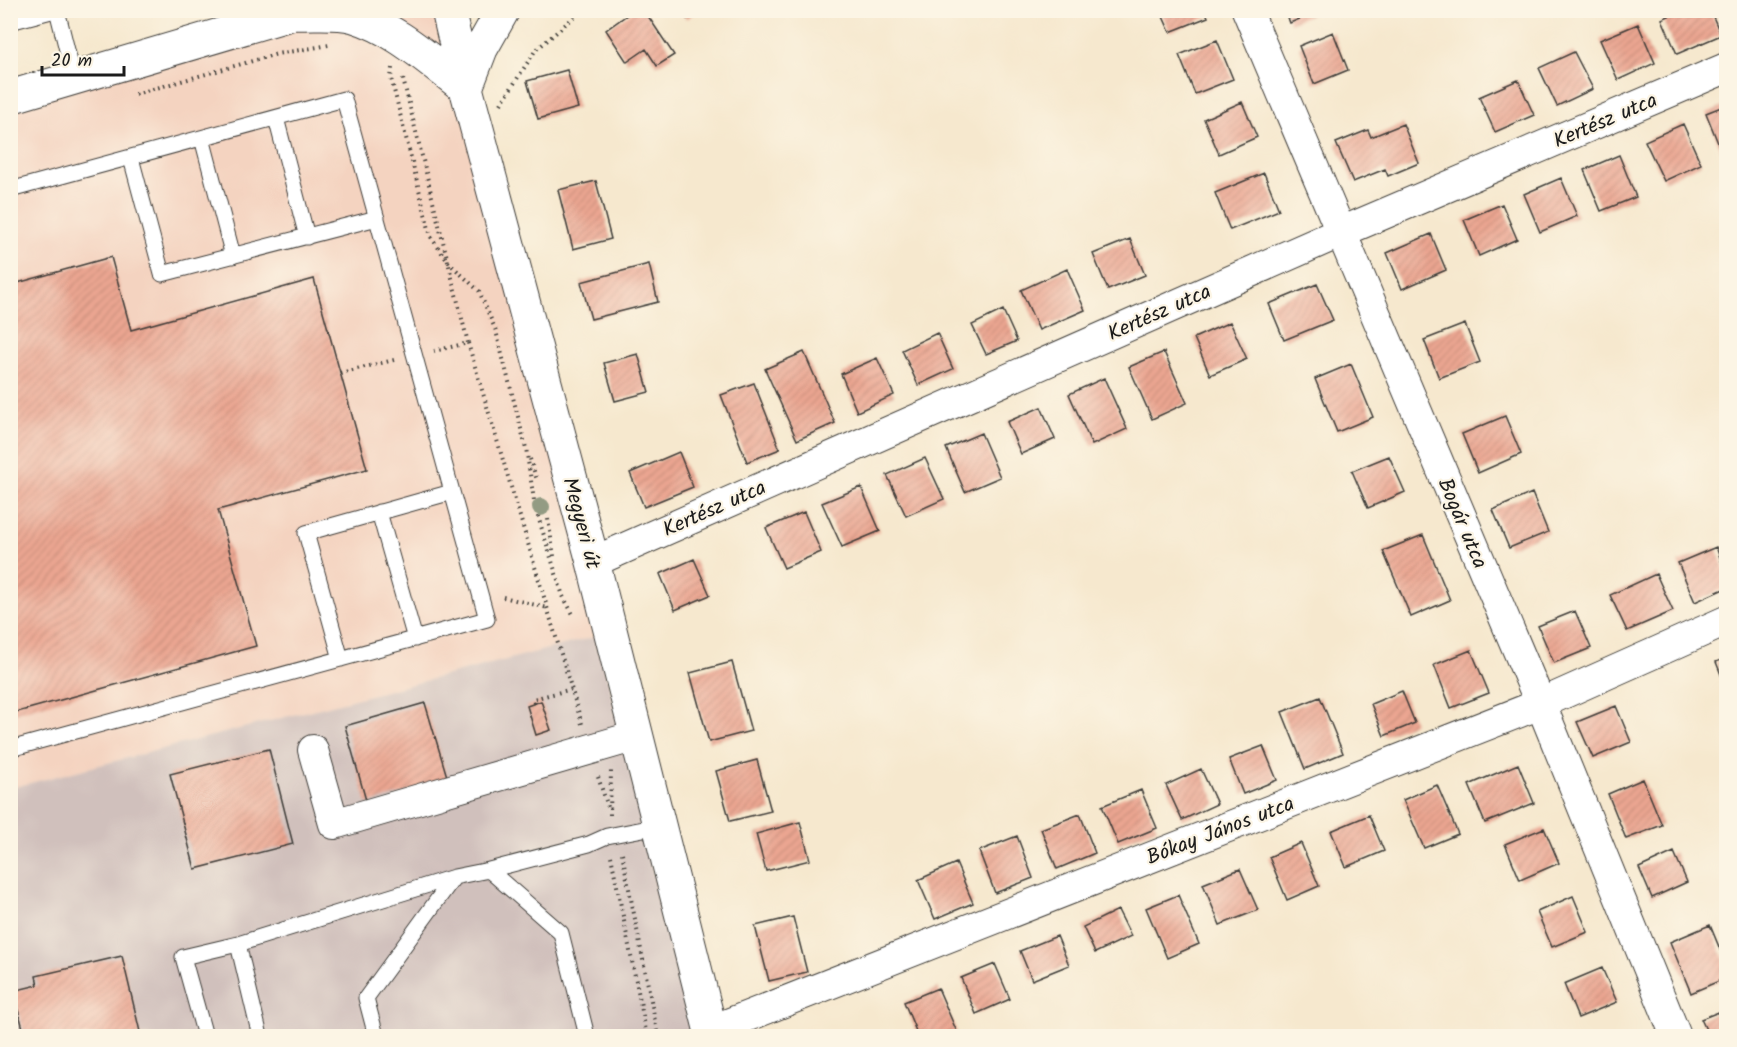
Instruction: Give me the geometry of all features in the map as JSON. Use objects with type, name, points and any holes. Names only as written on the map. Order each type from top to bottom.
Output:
[{"type":"street","name":"Megyeri út","points":[[448,10],[466,88],[593,561],[610,743],[659,826],[711,1034]]},
{"type":"street","points":[[10,97],[299,11],[352,15],[381,27],[400,38],[466,88],[481,49],[503,10]]},
{"type":"street","name":"Bogár utca","points":[[1247,10],[1339,233],[1540,704],[1677,1036]]},
{"type":"street","name":"Kertész utca","points":[[593,561],[1339,233],[1726,68]]},
{"type":"street","name":"Bókay János utca","points":[[711,1034],[1540,704],[1726,621]]},
{"type":"street","points":[[313,750],[334,824],[610,743]]},
{"type":"lane","points":[[10,22],[56,10],[74,78]]},
{"type":"lane","points":[[10,190],[345,99],[487,620],[10,749]]},
{"type":"lane","points":[[276,118],[307,237]]},
{"type":"lane","points":[[202,138],[233,256]]},
{"type":"lane","points":[[131,158],[162,274],[377,218]]},
{"type":"lane","points":[[341,660],[306,532],[452,492]]},
{"type":"lane","points":[[379,512],[415,639]]},
{"type":"lane","points":[[205,1036],[183,957],[238,944],[454,877],[589,844],[613,835],[659,826]]},
{"type":"lane","points":[[489,870],[561,933],[587,1036]]},
{"type":"lane","points":[[376,1036],[366,998],[454,877]]},
{"type":"lane","points":[[238,944],[260,1036]]},
{"type":"path","points":[[501,104],[535,51],[582,10]]},
{"type":"path","points":[[131,96],[277,54],[332,45]]},
{"type":"path","points":[[394,58],[391,78],[431,237],[449,263],[479,291],[496,331],[526,448],[537,481]]},
{"type":"path","points":[[401,71],[468,342],[572,689],[610,743],[609,811],[658,1036]]},
{"type":"path","points":[[340,373],[468,342]]},
{"type":"path","points":[[526,448],[535,507],[556,568]]},
{"type":"path","points":[[547,514],[563,596],[578,625]]},
{"type":"path","points":[[479,591],[549,608]]},
{"type":"path","points":[[534,703],[533,699],[572,689]]},
{"type":"path","points":[[610,743],[609,811],[647,1036]]},
{"type":"shaded area","points":[[310,11],[449,11],[598,636],[11,788],[11,90]]},
{"type":"shaded area","points":[[598,636],[692,1036],[11,1036],[11,788]]},
{"type":"building","points":[[634,10],[644,10],[674,55],[657,66],[646,49],[627,62],[606,30]]},
{"type":"building","points":[[680,10],[697,10],[687,19]]},
{"type":"building","points":[[1160,10],[1205,10],[1208,17],[1170,32]]},
{"type":"building","points":[[1285,10],[1319,10],[1319,11],[1290,23]]},
{"type":"building","points":[[1682,10],[1710,10],[1721,35],[1677,54],[1662,19]]},
{"type":"building","points":[[1638,24],[1655,63],[1618,80],[1600,40]]},
{"type":"building","points":[[1333,32],[1348,70],[1314,84],[1299,46]]},
{"type":"building","points":[[1217,40],[1233,79],[1195,94],[1179,55]]},
{"type":"building","points":[[1574,52],[1593,89],[1557,106],[1539,68]]},
{"type":"building","points":[[567,70],[578,108],[538,119],[527,81]]},
{"type":"building","points":[[1518,80],[1534,115],[1495,132],[1479,97]]},
{"type":"building","points":[[1242,102],[1257,137],[1219,154],[1204,119]]},
{"type":"building","points":[[1726,105],[1726,156],[1724,158],[1706,113]]},
{"type":"building","points":[[1403,124],[1419,163],[1388,176],[1385,169],[1353,182],[1336,143],[1368,130],[1371,137]]},
{"type":"building","points":[[1683,124],[1701,164],[1664,181],[1645,141]]},
{"type":"building","points":[[1619,155],[1636,197],[1601,211],[1584,170]]},
{"type":"building","points":[[1264,173],[1279,210],[1230,230],[1215,193]]},
{"type":"building","points":[[1561,178],[1577,216],[1540,232],[1524,194]]},
{"type":"building","points":[[596,181],[611,239],[573,249],[558,190]]},
{"type":"building","points":[[1502,204],[1517,239],[1479,256],[1464,220]]},
{"type":"building","points":[[1431,234],[1446,270],[1402,289],[1387,253]]},
{"type":"building","points":[[1130,239],[1145,275],[1108,290],[1093,254]]},
{"type":"building","points":[[111,257],[131,330],[314,279],[367,469],[218,510],[256,646],[10,714],[10,285]]},
{"type":"building","points":[[649,264],[658,302],[591,319],[581,282]]},
{"type":"building","points":[[1067,269],[1085,310],[1039,330],[1021,290]]},
{"type":"building","points":[[1317,284],[1333,320],[1284,340],[1269,304]]},
{"type":"building","points":[[1003,310],[1017,341],[986,354],[972,325]]},
{"type":"building","points":[[1230,322],[1247,359],[1210,375],[1194,338]]},
{"type":"building","points":[[1465,324],[1480,362],[1439,378],[1424,340]]},
{"type":"building","points":[[937,333],[953,369],[918,385],[902,350]]},
{"type":"building","points":[[804,352],[835,423],[797,440],[765,369]]},
{"type":"building","points":[[1164,352],[1187,403],[1152,419],[1129,367]]},
{"type":"building","points":[[638,354],[649,392],[615,401],[604,363]]},
{"type":"building","points":[[877,358],[894,395],[857,412],[841,374]]},
{"type":"building","points":[[1351,364],[1373,417],[1337,432],[1315,379]]},
{"type":"building","points":[[1104,378],[1127,429],[1092,445],[1069,394]]},
{"type":"building","points":[[754,383],[780,449],[747,462],[721,395]]},
{"type":"building","points":[[1041,407],[1055,439],[1021,454],[1007,422]]},
{"type":"building","points":[[1505,416],[1521,454],[1478,473],[1462,434]]},
{"type":"building","points":[[981,433],[1000,477],[965,492],[946,448]]},
{"type":"building","points":[[679,452],[693,487],[644,507],[630,473]]},
{"type":"building","points":[[1389,456],[1405,492],[1368,508],[1352,471]]},
{"type":"building","points":[[925,458],[944,499],[906,516],[887,475]]},
{"type":"building","points":[[861,487],[880,531],[842,547],[822,503]]},
{"type":"building","points":[[1532,493],[1548,532],[1509,548],[1493,510]]},
{"type":"building","points":[[804,512],[821,552],[784,568],[766,528]]},
{"type":"building","points":[[1423,535],[1450,600],[1411,617],[1383,551]]},
{"type":"building","points":[[1716,547],[1726,573],[1726,588],[1695,602],[1678,563]]},
{"type":"building","points":[[694,559],[710,595],[675,610],[660,574]]},
{"type":"building","points":[[1656,574],[1673,611],[1627,631],[1610,595]]},
{"type":"building","points":[[1575,611],[1591,648],[1554,663],[1538,626]]},
{"type":"building","points":[[1471,650],[1489,693],[1451,708],[1434,665]]},
{"type":"building","points":[[1726,658],[1726,687],[1716,662]]},
{"type":"building","points":[[732,662],[751,731],[709,742],[690,673]]},
{"type":"building","points":[[1402,691],[1415,723],[1384,736],[1371,704]]},
{"type":"building","points":[[1320,697],[1343,753],[1305,769],[1282,712]]},
{"type":"building","points":[[541,701],[551,730],[536,735],[527,706]]},
{"type":"building","points":[[425,703],[448,780],[367,804],[345,726]]},
{"type":"building","points":[[1616,706],[1631,742],[1593,758],[1577,722]]},
{"type":"building","points":[[1263,746],[1277,780],[1243,794],[1229,759]]},
{"type":"building","points":[[269,749],[293,844],[195,869],[170,774]]},
{"type":"building","points":[[757,760],[771,811],[730,821],[716,771]]},
{"type":"building","points":[[1518,764],[1534,803],[1485,823],[1469,785]]},
{"type":"building","points":[[1201,769],[1217,804],[1182,820],[1166,785]]},
{"type":"building","points":[[1643,779],[1662,825],[1626,839],[1608,794]]},
{"type":"building","points":[[1437,785],[1458,834],[1424,848],[1403,800]]},
{"type":"building","points":[[1141,790],[1157,828],[1118,844],[1102,806]]},
{"type":"building","points":[[1080,814],[1095,853],[1057,869],[1041,829]]},
{"type":"building","points":[[1369,815],[1384,851],[1346,867],[1331,831]]},
{"type":"building","points":[[800,822],[810,860],[766,871],[756,834]]},
{"type":"building","points":[[1544,828],[1559,863],[1520,880],[1505,844]]},
{"type":"building","points":[[1017,836],[1033,878],[995,893],[979,851]]},
{"type":"building","points":[[1301,843],[1319,886],[1287,900],[1269,857]]},
{"type":"building","points":[[1674,852],[1687,882],[1652,898],[1639,868]]},
{"type":"building","points":[[956,863],[973,903],[935,919],[918,880]]},
{"type":"building","points":[[1240,869],[1258,910],[1220,925],[1203,884]]},
{"type":"building","points":[[1178,895],[1199,944],[1167,958],[1146,908]]},
{"type":"building","points":[[1573,896],[1588,932],[1552,947],[1537,912]]},
{"type":"building","points":[[1118,910],[1131,936],[1095,953],[1083,927]]},
{"type":"building","points":[[793,917],[807,972],[769,981],[755,926]]},
{"type":"building","points":[[1710,925],[1726,964],[1726,978],[1691,993],[1670,942]]},
{"type":"building","points":[[1057,936],[1069,965],[1032,980],[1020,951]]},
{"type":"building","points":[[122,956],[141,1036],[25,1036],[13,991],[38,985],[36,976]]},
{"type":"building","points":[[995,964],[1010,999],[976,1014],[961,978]]},
{"type":"building","points":[[1602,968],[1617,1002],[1578,1018],[1564,984]]},
{"type":"building","points":[[938,988],[957,1032],[946,1036],[918,1036],[904,1002]]},
{"type":"building","points":[[1726,1009],[1726,1036],[1709,1036],[1701,1019]]}]
